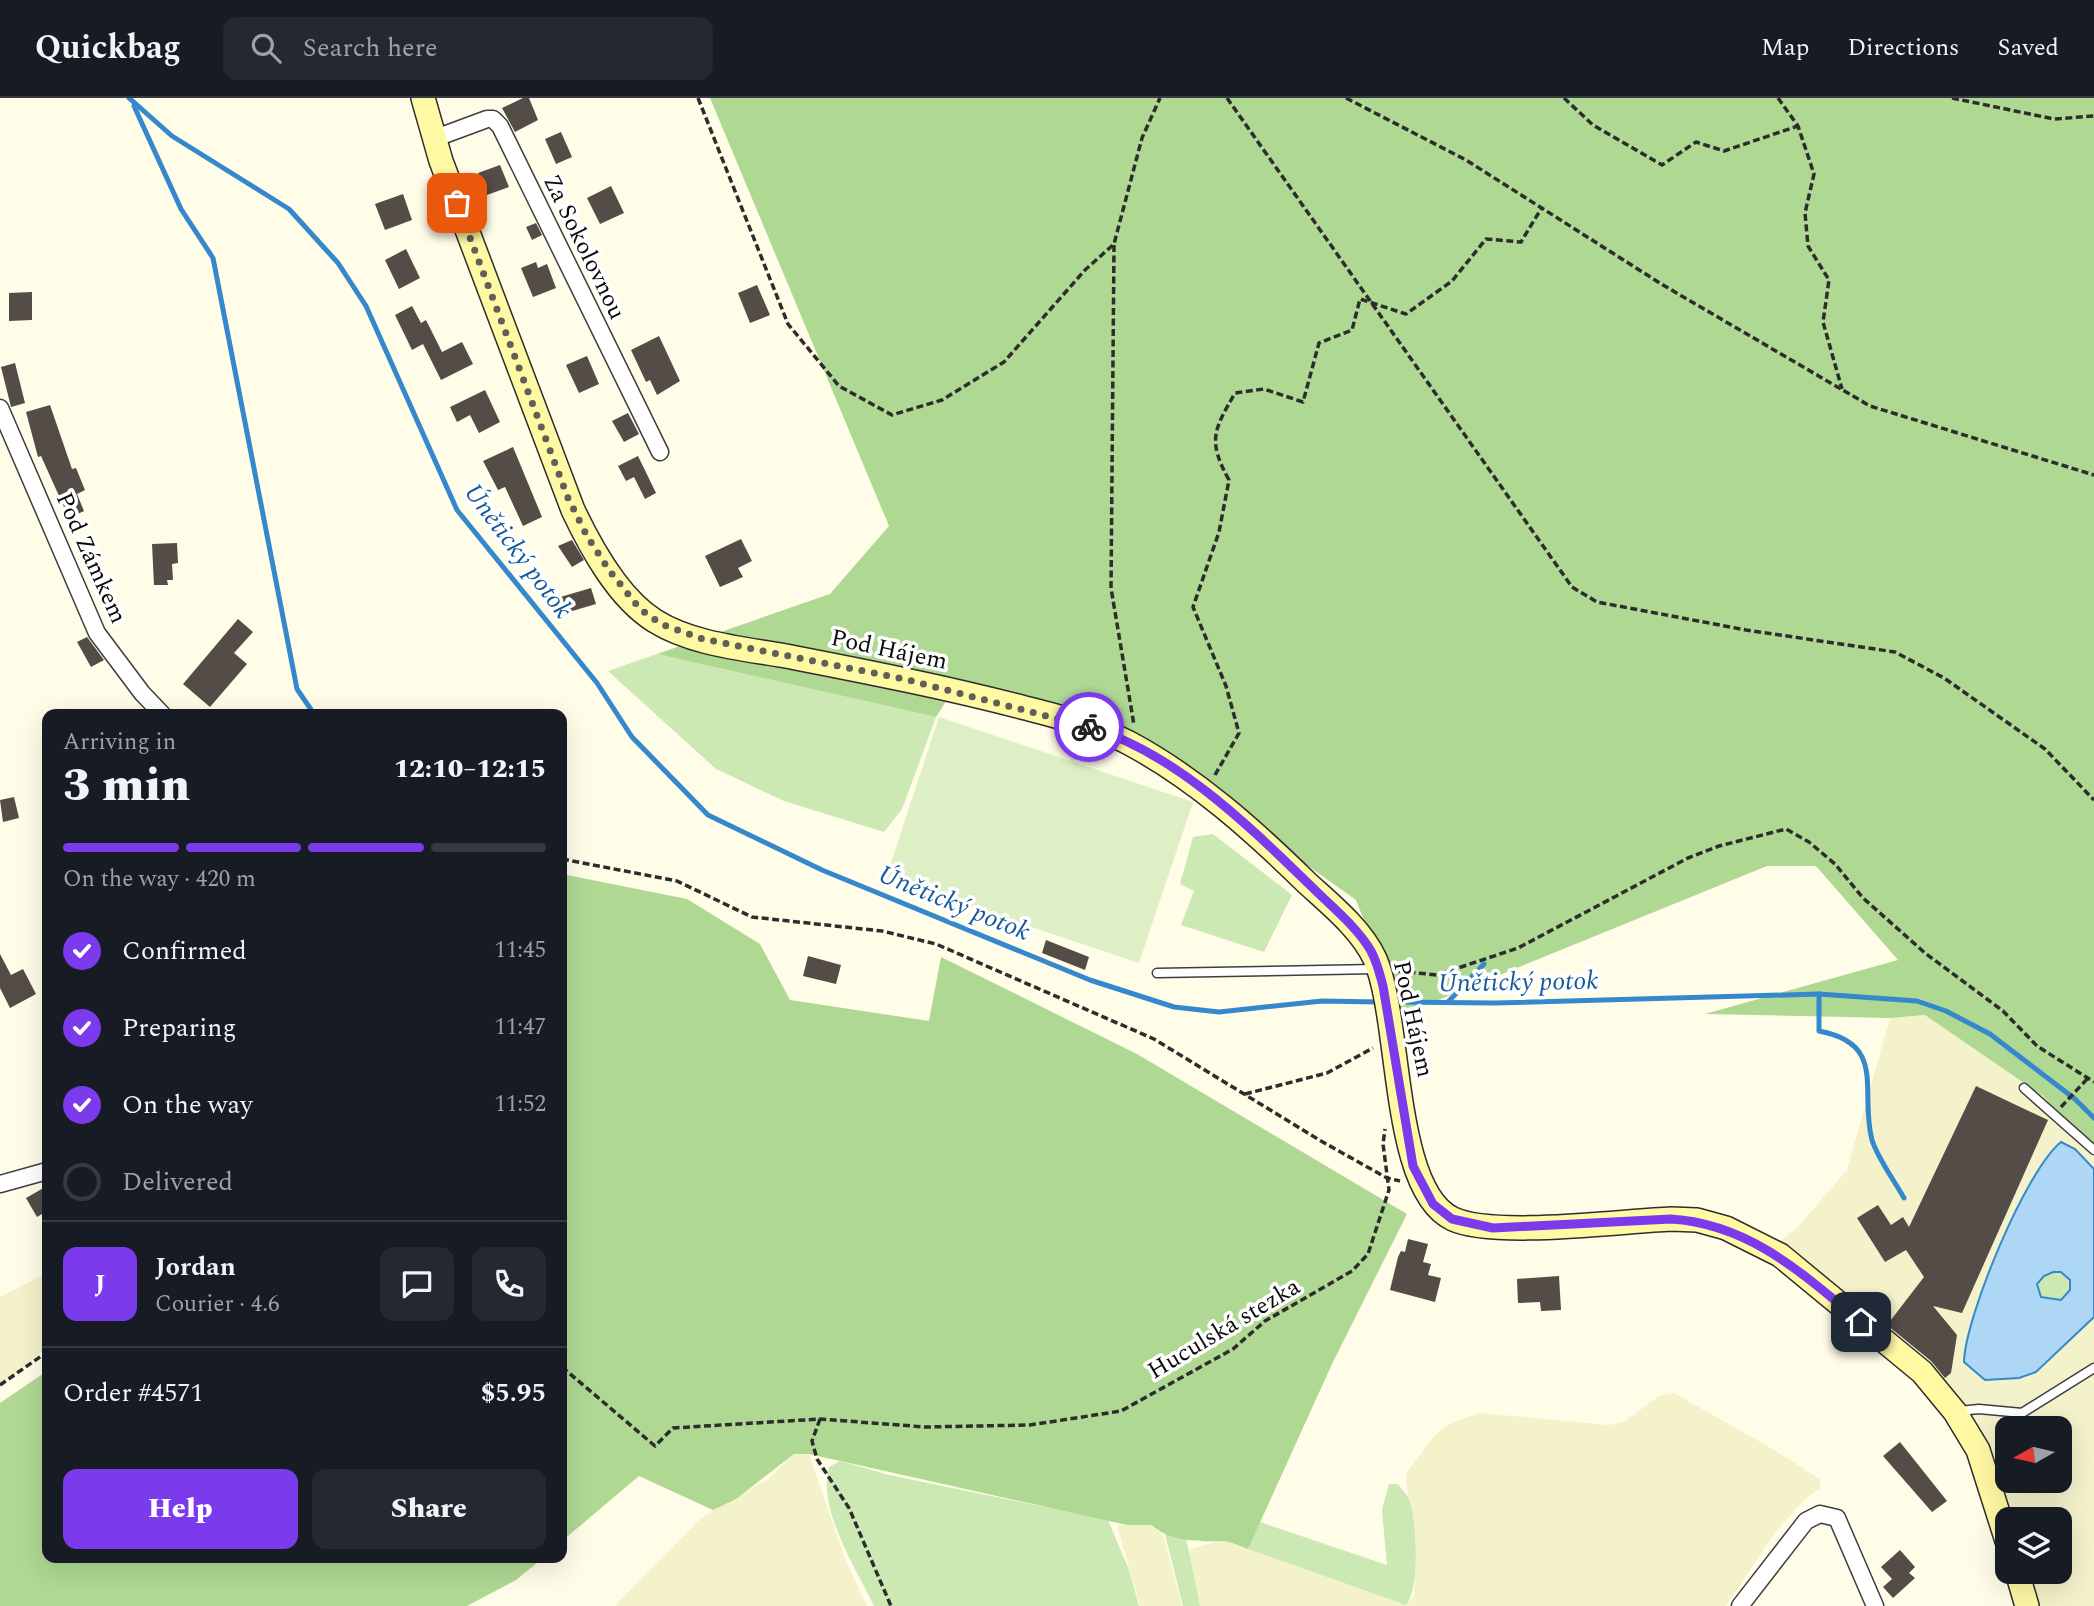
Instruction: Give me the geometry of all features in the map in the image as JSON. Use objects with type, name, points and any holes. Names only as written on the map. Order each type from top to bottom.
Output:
[{"type":"street","name":"Pod Hájem","points":[[423,98],[433,139],[573,510],[609,570],[650,617],[677,632],[703,639],[904,679],[1027,709],[1098,730],[1138,748],[1205,792],[1345,919],[1370,950],[1384,975],[1410,1149],[1421,1185]]},
{"type":"street","name":"Za Sokolovnou","points":[[433,139],[487,119],[493,119],[500,126],[660,452]]},
{"type":"street","name":"Pod Zámkem","points":[[0,408],[97,633],[157,709]]},
{"type":"street","points":[[0,1184],[42,1172]]},
{"type":"street","points":[[1421,1185],[1433,1204],[1452,1219],[1493,1228],[1697,1220],[1726,1228],[1780,1255],[1922,1372],[1955,1412],[1971,1437],[1983,1463],[1997,1507]]},
{"type":"street","points":[[1740,1606],[1806,1521],[1820,1514],[1837,1518],[1875,1606]]},
{"type":"street","points":[[2021,1584],[2027,1606]]},
{"type":"lane","points":[[1157,973],[1384,975]]},
{"type":"lane","points":[[2024,1088],[2094,1150]]},
{"type":"lane","points":[[1955,1412],[1979,1409],[2022,1413],[2094,1368]]},
{"type":"path","points":[[698,98],[788,324],[839,386],[892,415],[942,400],[1004,362],[1085,270],[1114,244]]},
{"type":"path","points":[[1138,748],[1111,589],[1114,244],[1142,138],[1160,98]]},
{"type":"path","points":[[1227,98],[1572,587],[1597,601],[1746,629],[1895,652],[1944,678],[2045,749],[2094,800]]},
{"type":"path","points":[[1346,98],[1466,160],[1541,209],[1842,391],[1870,405],[2094,475]]},
{"type":"path","points":[[1564,98],[1594,125],[1662,165],[1696,142],[1724,151],[1798,126]]},
{"type":"path","points":[[1778,98],[1798,126],[1814,174],[1805,213],[1808,246],[1829,280],[1823,322],[1842,391]]},
{"type":"path","points":[[1952,98],[2054,119],[2094,116]]},
{"type":"path","points":[[1205,792],[1239,733],[1226,686],[1193,607],[1219,532],[1229,480],[1217,458],[1215,429],[1236,393],[1264,389],[1303,402],[1319,342],[1352,330],[1360,299],[1406,314],[1452,281],[1486,239],[1521,242],[1541,209]]},
{"type":"path","points":[[1384,975],[1437,975],[1518,948],[1688,858],[1719,846],[1786,829],[1809,842],[1835,864],[1863,898],[1926,953],[2003,1011],[2037,1046],[2094,1082]]},
{"type":"path","points":[[567,860],[677,881],[752,917],[883,931],[936,944],[1154,1039],[1387,1178],[1421,1185]]},
{"type":"path","points":[[1245,1094],[1326,1073],[1371,1051],[1391,1021]]},
{"type":"path","points":[[2055,1114],[2088,1078]]},
{"type":"path","name":"Huculská stezka","points":[[567,1371],[655,1446],[673,1428],[820,1419],[925,1427],[1030,1425],[1121,1411],[1233,1349],[1265,1321],[1352,1271],[1368,1254],[1389,1190],[1383,1144],[1386,1119]]},
{"type":"path","points":[[0,1385],[42,1356]]},
{"type":"path","points":[[820,1419],[813,1441],[817,1459],[849,1508],[891,1606]]},
{"type":"shaded area","points":[[1925,1015],[1986,1054],[2043,1096],[2094,1152],[2094,1606],[2033,1606],[2026,1584],[2072,1584],[2072,1507],[2003,1507],[1998,1493],[2072,1493],[2072,1416],[1995,1416],[1995,1483],[1978,1433],[1879,1328],[1780,1241],[1796,1229],[1847,1170],[1890,1018]]},
{"type":"shaded area","points":[[42,1276],[42,1352],[0,1386],[0,1297]]},
{"type":"shaded area","points":[[1674,1393],[1776,1451],[1819,1479],[1821,1487],[1801,1503],[1774,1534],[1726,1606],[1200,1606],[1188,1558],[1190,1549],[1223,1540],[1406,1605],[1414,1597],[1415,1537],[1406,1482],[1407,1472],[1436,1434],[1451,1423],[1479,1413],[1609,1425],[1624,1422],[1659,1396]]},
{"type":"shaded area","points":[[794,1454],[809,1454],[845,1559],[867,1606],[615,1606],[697,1522],[715,1508],[767,1480]]},
{"type":"shaded area","points":[[1117,1525],[1152,1525],[1164,1538],[1182,1606],[1140,1606]]},
{"type":"green space","points":[[710,98],[2094,98],[2094,1152],[2043,1096],[1925,1015],[1890,1018],[1705,1014],[1898,960],[1816,866],[1767,866],[1436,1001],[1399,1010],[1356,900],[1152,755],[958,682],[936,717],[657,654],[830,594],[889,526]]},
{"type":"green space","points":[[657,654],[936,717],[902,809],[884,832],[784,801],[716,769],[608,671]]},
{"type":"green space","points":[[939,717],[1193,802],[1139,963],[886,878]]},
{"type":"green space","points":[[1213,834],[1292,895],[1264,952],[1181,925],[1194,891],[1180,884],[1193,837]]},
{"type":"green space","points":[[567,875],[687,899],[760,944],[790,1000],[929,1021],[941,957],[1137,1054],[1407,1214],[1332,1364],[1248,1549],[1224,1541],[1194,1541],[1175,1537],[1152,1525],[1127,1525],[809,1454],[794,1454],[736,1499],[713,1510],[639,1476],[567,1537]]},
{"type":"green space","points":[[2054,1271],[2065,1275],[2069,1286],[2065,1297],[2054,1301],[2043,1297],[2039,1286],[2043,1275]]},
{"type":"green space","points":[[42,1374],[42,1563],[537,1563],[516,1580],[467,1606],[0,1606],[0,1403]]},
{"type":"green space","points":[[840,1461],[889,1475],[1108,1520],[1129,1570],[1139,1606],[874,1606],[840,1538],[828,1501],[829,1467]]},
{"type":"green space","points":[[1389,1484],[1398,1484],[1408,1497],[1413,1520],[1415,1569],[1406,1605],[1248,1549],[1260,1522],[1387,1565],[1382,1510]]},
{"type":"green space","points":[[1165,1534],[1186,1538],[1200,1606],[1183,1606]]},
{"type":"water","points":[[2061,1142],[2075,1149],[2094,1169],[2094,1317],[2036,1372],[2019,1378],[1985,1380],[1964,1362],[1967,1341],[2000,1246],[2031,1182]],"holes":[[[2061,1272],[2070,1280],[2070,1290],[2061,1300],[2041,1297],[2037,1284],[2044,1276]]]},
{"type":"building","points":[[529,98],[538,120],[515,132],[502,108]]},
{"type":"building","points":[[561,132],[572,157],[556,164],[545,139]]},
{"type":"building","points":[[500,165],[509,187],[487,195],[478,173]]},
{"type":"building","points":[[611,186],[624,213],[600,224],[587,198]]},
{"type":"building","points":[[403,194],[412,220],[385,230],[375,204]]},
{"type":"building","points":[[536,223],[542,235],[532,240],[526,227]]},
{"type":"building","points":[[406,249],[420,278],[399,289],[385,260]]},
{"type":"building","points":[[536,262],[538,268],[547,264],[556,288],[533,297],[521,268]]},
{"type":"building","points":[[757,285],[770,315],[750,323],[738,293]]},
{"type":"building","points":[[32,292],[32,320],[9,321],[9,293]]},
{"type":"building","points":[[412,306],[421,323],[426,320],[442,352],[462,342],[473,364],[441,380],[423,344],[412,350],[395,315]]},
{"type":"building","points":[[659,336],[680,381],[657,395],[650,380],[646,382],[631,350]]},
{"type":"building","points":[[587,356],[599,384],[579,393],[566,365]]},
{"type":"building","points":[[15,363],[25,403],[11,407],[1,367]]},
{"type":"building","points":[[485,390],[500,422],[479,433],[470,415],[457,422],[450,407]]},
{"type":"building","points":[[50,405],[72,469],[76,468],[85,490],[77,494],[84,511],[69,518],[41,456],[38,457],[26,412]]},
{"type":"building","points":[[628,413],[639,434],[624,442],[612,421]]},
{"type":"building","points":[[513,447],[542,517],[523,526],[505,487],[498,490],[483,461]]},
{"type":"building","points":[[638,456],[656,493],[645,499],[634,477],[626,481],[618,466]]},
{"type":"building","points":[[741,539],[752,561],[738,568],[743,577],[720,587],[705,556]]},
{"type":"building","points":[[572,540],[584,560],[572,567],[558,546]]},
{"type":"building","points":[[177,543],[178,563],[172,564],[173,580],[167,580],[168,585],[154,585],[152,544]]},
{"type":"building","points":[[591,588],[596,604],[562,614],[557,598]]},
{"type":"building","points":[[238,619],[253,632],[234,653],[247,664],[210,707],[183,684]]},
{"type":"building","points":[[87,637],[104,660],[91,667],[77,642]]},
{"type":"building","points":[[14,797],[19,818],[3,822],[0,800]]},
{"type":"building","points":[[1046,940],[1089,957],[1085,970],[1042,953]]},
{"type":"building","points":[[0,954],[11,975],[23,969],[36,994],[10,1008],[0,988]]},
{"type":"building","points":[[808,956],[841,965],[836,984],[803,976]]},
{"type":"building","points":[[1976,1086],[2048,1120],[1962,1313],[1933,1306],[1957,1335],[1951,1373],[1945,1378],[1931,1361],[1887,1325],[1924,1277],[1906,1250],[1885,1262],[1857,1218],[1878,1205],[1891,1225],[1903,1217],[1909,1227]]},
{"type":"building","points":[[42,1189],[42,1214],[37,1217],[26,1198]]},
{"type":"building","points":[[1408,1239],[1428,1244],[1423,1262],[1431,1264],[1428,1275],[1441,1278],[1435,1302],[1390,1290],[1398,1257],[1401,1251],[1405,1252]]},
{"type":"building","points":[[1559,1276],[1561,1310],[1541,1311],[1540,1302],[1518,1303],[1517,1279]]},
{"type":"building","points":[[1900,1442],[1947,1501],[1932,1512],[1883,1456]]},
{"type":"building","points":[[1900,1550],[1915,1567],[1909,1573],[1915,1578],[1893,1598],[1883,1587],[1892,1579],[1881,1567]]},
{"type":"waterway","name":"Únětický potok","points":[[129,98],[172,136],[289,209],[338,263],[366,306],[457,510],[597,683],[632,737],[708,815],[822,870],[1090,980],[1174,1007],[1219,1012],[1322,1001],[1379,1002]]},
{"type":"waterway","points":[[134,106],[181,209],[213,258],[297,689],[311,709]]},
{"type":"waterway","points":[[1448,1002],[1484,964]]},
{"type":"waterway","points":[[1819,994],[1819,1031],[1841,1037],[1855,1047],[1863,1058],[1867,1072],[1872,1140],[1904,1198]]},
{"type":"waterway","name":"Únětický potok","points":[[1392,1002],[1495,1003],[1819,994],[1917,1001],[1946,1011],[1990,1034],[2075,1099],[2094,1118]]},
{"type":"way so far","points":[[457,203],[573,510],[609,570],[640,609],[677,632],[703,639],[904,679],[1089,727]]},
{"type":"route","points":[[1089,727],[1127,742],[1214,798],[1287,863],[1364,941],[1375,959],[1391,1021],[1413,1166],[1433,1204],[1452,1219],[1493,1228],[1697,1220],[1726,1228],[1780,1255],[1861,1322]]}]
